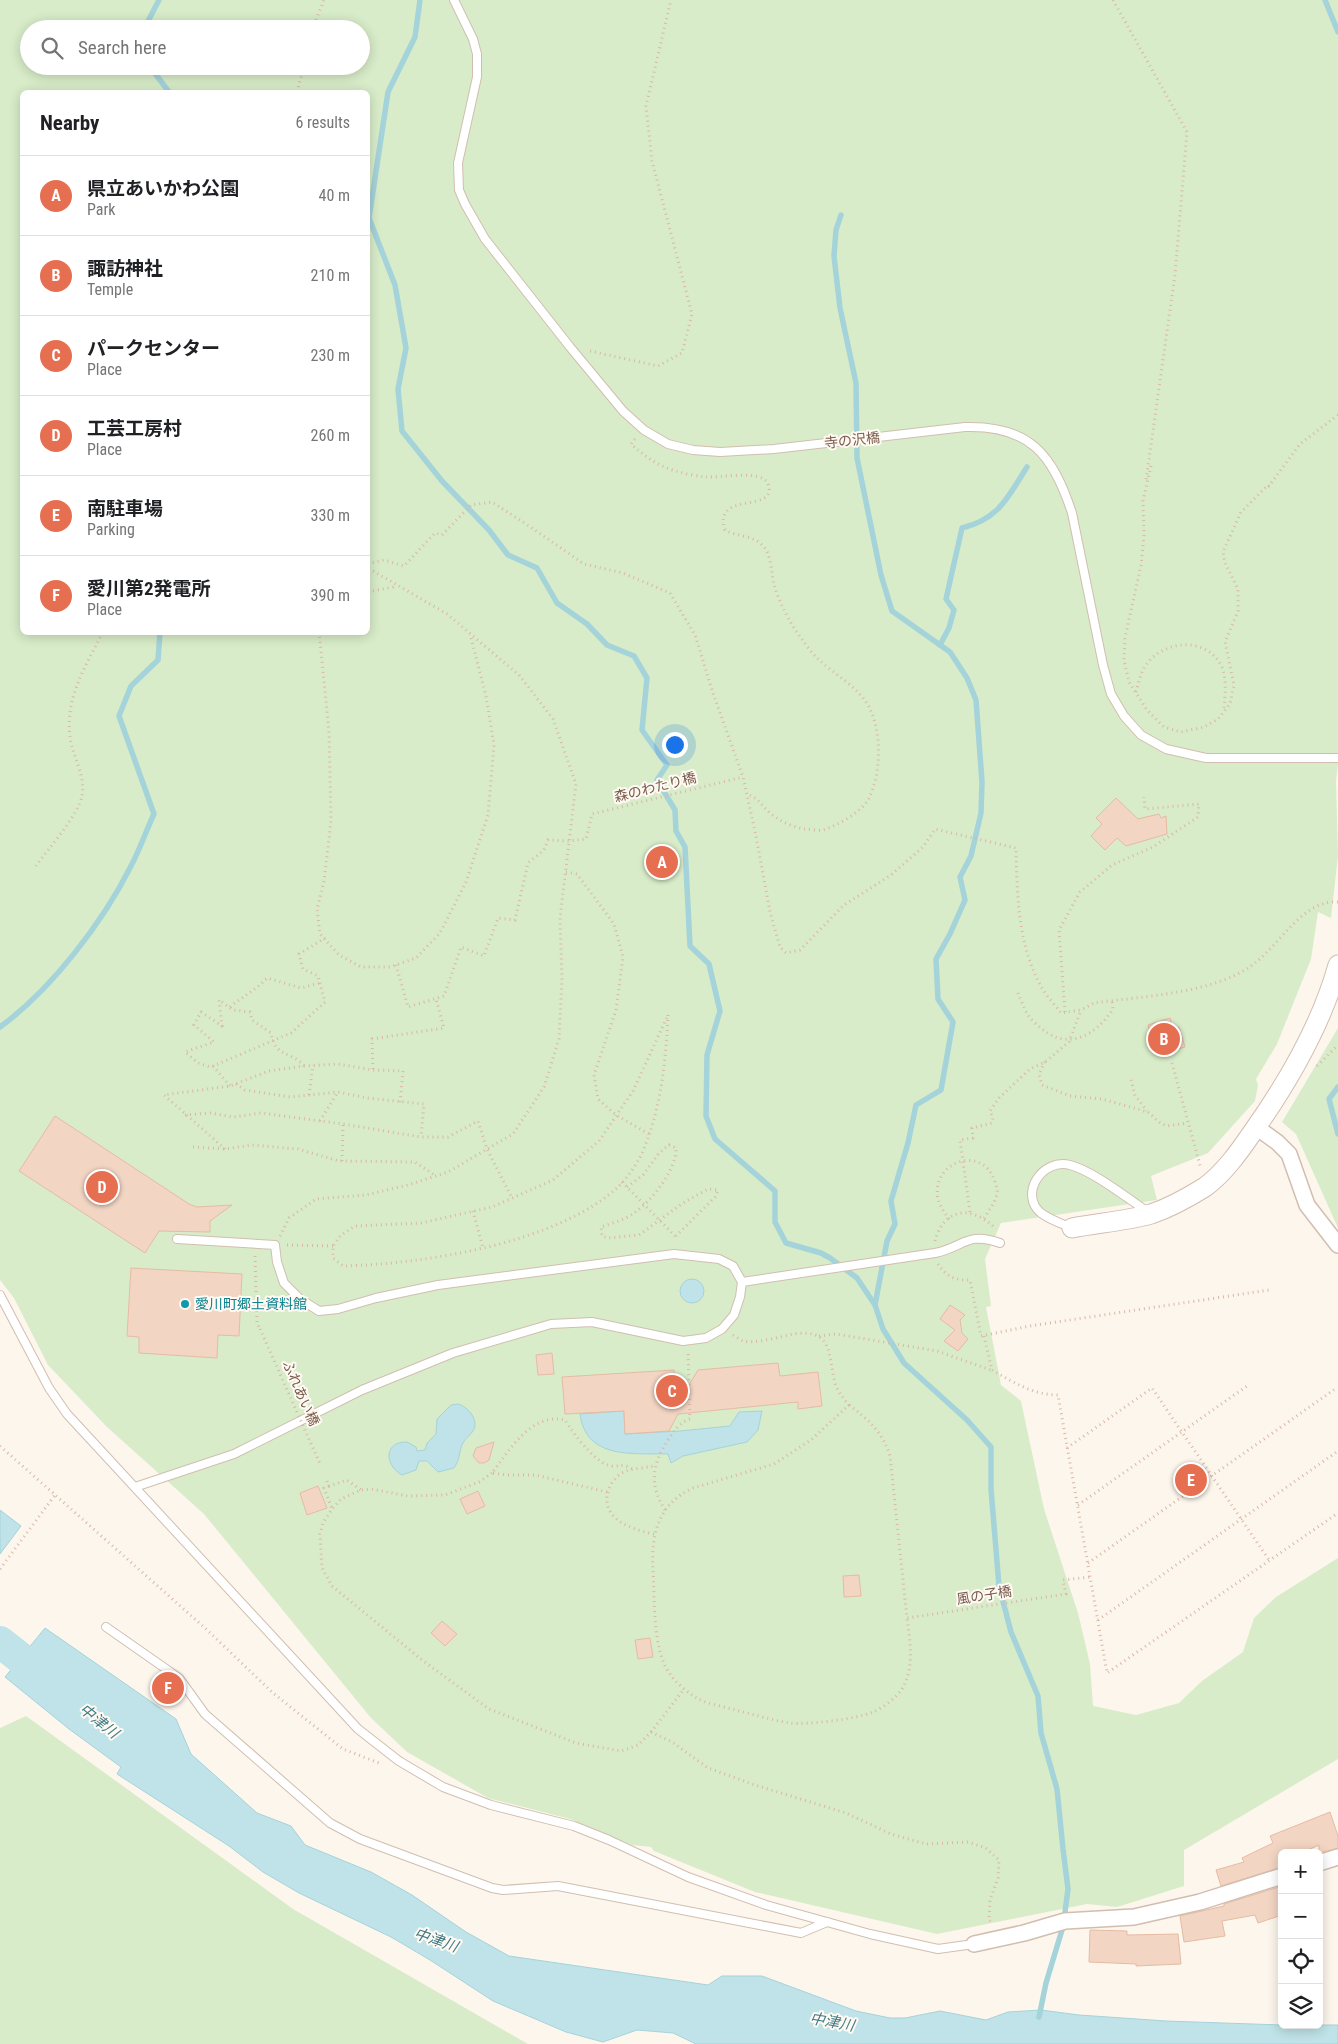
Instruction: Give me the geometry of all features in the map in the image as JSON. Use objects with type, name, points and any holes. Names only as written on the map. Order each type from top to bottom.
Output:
[{"type":"street","points":[[1072,1228],[1151,1214],[1206,1186],[1224,1170],[1267,1112],[1314,1032],[1338,965]]},
{"type":"street","points":[[1256,1127],[1277,1142],[1289,1154],[1307,1205],[1338,1245]]},
{"type":"street","points":[[1323,1862],[1338,1857]]},
{"type":"street","points":[[974,1944],[1065,1921],[1134,1917],[1200,1902],[1278,1877]]},
{"type":"lane","name":"寺の沢橋","points":[[454,0],[473,39],[477,54],[477,77],[458,163],[460,190],[472,217],[485,239],[623,411],[644,430],[668,444],[693,450],[720,452],[774,449],[979,427],[1005,431],[1029,443],[1050,463],[1061,483],[1072,513],[1103,665],[1111,694],[1124,716],[1141,735],[1185,755],[1206,758],[1338,758]]},
{"type":"lane","points":[[1072,1228],[1040,1213],[1032,1199],[1033,1188],[1047,1167],[1058,1164],[1070,1165],[1095,1177],[1151,1214]]},
{"type":"lane","points":[[742,1282],[921,1256],[952,1248],[961,1242],[974,1238],[988,1238],[1000,1243]]},
{"type":"lane","points":[[135,1487],[234,1454],[362,1390],[453,1353],[551,1324],[592,1322],[683,1341],[706,1338],[722,1329],[734,1315],[740,1297],[742,1282],[733,1266],[719,1259],[674,1254],[438,1285],[376,1298],[338,1309],[319,1310],[300,1299],[284,1283],[277,1262],[276,1245],[177,1239]]},
{"type":"lane","points":[[0,1295],[49,1388],[67,1414],[358,1729],[399,1761],[443,1787],[491,1805],[574,1826],[609,1840],[688,1877],[766,1905],[870,1934],[938,1949],[974,1944]]},
{"type":"lane","points":[[106,1627],[179,1678],[205,1714],[330,1823],[360,1839],[492,1888],[504,1890],[558,1886],[801,1933],[827,1922]]},
{"type":"path","points":[[316,20],[324,0]]},
{"type":"path","points":[[570,347],[658,366],[682,353],[692,314],[652,161],[646,106],[671,0]]},
{"type":"path","points":[[1113,0],[1187,132],[1175,275],[1143,501],[1144,536],[1141,565],[1125,638],[1124,660],[1129,682],[1147,710],[1164,727],[1181,732],[1204,727],[1218,719],[1230,704],[1234,685],[1225,642],[1228,630],[1238,611],[1238,589],[1225,563],[1223,552],[1241,512],[1269,486],[1300,444],[1338,416]]},
{"type":"path","points":[[298,90],[302,75]]},
{"type":"path","points":[[644,430],[630,444],[647,459],[661,466],[706,477],[756,475],[764,479],[768,484],[769,491],[766,496],[757,502],[731,507],[725,512],[722,523],[725,530],[732,534],[753,539],[763,546],[768,555],[775,586],[790,621],[801,639],[815,657],[859,694],[870,709],[878,739],[878,770],[869,800],[849,818],[822,830],[802,828],[785,822],[770,813],[757,798],[747,794]]},
{"type":"path","points":[[1143,501],[1151,466]]},
{"type":"path","points":[[370,564],[384,560],[404,566],[435,532],[442,535],[471,505],[492,502],[584,564],[623,573],[670,593],[695,635],[713,693],[743,777],[770,912],[780,947],[786,953],[800,950],[844,905],[898,869],[923,847],[935,829],[1016,848],[1016,884],[1025,948],[1042,988],[1062,1013],[1081,1010],[1094,1003],[1208,986],[1236,976],[1255,963],[1313,907],[1330,901],[1338,902]]},
{"type":"path","points":[[333,1246],[276,1245],[289,1218],[316,1198],[366,1195],[408,1186],[448,1172],[513,1134],[544,1087],[559,1039],[562,978],[560,918],[576,784],[553,719],[519,676],[447,614],[370,569]]},
{"type":"path","points":[[370,592],[393,587],[396,584]]},
{"type":"path","points":[[320,635],[329,731],[330,811],[324,880],[317,909],[320,934],[339,954],[361,967],[396,965],[416,958],[440,933],[466,882],[488,814],[494,744],[486,696],[470,634]]},
{"type":"path","points":[[36,866],[75,812],[82,797],[83,784],[70,736],[71,706],[77,682],[101,635]]},
{"type":"path","points":[[1136,693],[1141,673],[1149,660],[1162,650],[1180,644],[1196,646],[1211,653],[1222,667],[1225,685],[1224,711]]},
{"type":"path","name":"森のわたり橋","points":[[569,841],[586,839],[592,814],[743,777]]},
{"type":"path","points":[[1066,1012],[1058,930],[1080,892],[1112,865],[1153,847],[1198,817],[1199,804],[1145,809],[1144,797]]},
{"type":"path","points":[[396,965],[408,1007],[444,996],[461,947],[484,956],[498,918],[515,920],[528,863],[544,850],[548,840],[569,841]]},
{"type":"path","points":[[566,872],[577,874],[614,924],[623,958],[616,1010],[594,1075],[598,1099],[616,1115],[649,1134]]},
{"type":"path","points":[[304,1066],[296,1057],[280,1052],[272,1041],[271,1033],[252,1020],[250,1012],[233,1010],[219,1000],[222,1026],[200,1012],[194,1025],[214,1042],[185,1052],[198,1063],[210,1067],[213,1066],[272,1041],[291,1033],[325,1002],[318,976],[303,969],[299,954],[325,938]]},
{"type":"path","points":[[230,1007],[255,990],[267,978],[301,988],[320,983]]},
{"type":"path","points":[[1018,993],[1028,1016],[1039,1027],[1058,1039],[1070,1039],[1095,1031],[1113,1009],[1112,1000]]},
{"type":"path","points":[[373,1070],[372,1039],[444,1028],[436,998]]},
{"type":"path","points":[[970,1212],[960,1140],[973,1138],[972,1128],[992,1122],[993,1118],[990,1111],[999,1098],[1030,1069],[1045,1062],[1070,1039],[1081,1010]]},
{"type":"path","points":[[668,1015],[666,1047],[657,1114],[640,1158],[622,1182],[590,1209],[530,1236],[483,1248],[382,1265],[343,1266],[333,1258],[333,1246],[340,1236],[355,1226],[421,1223],[473,1211],[492,1206],[553,1180],[599,1141],[616,1115],[633,1091],[668,1015]]},
{"type":"path","points":[[1045,1062],[1039,1074],[1042,1085],[1070,1096],[1102,1100],[1148,1112]]},
{"type":"path","points":[[1172,1063],[1206,1186]]},
{"type":"path","points":[[225,1149],[164,1095],[230,1086],[269,1071],[313,1065],[338,1064],[373,1070],[403,1071],[400,1102]]},
{"type":"path","points":[[308,1096],[313,1065]]},
{"type":"path","points":[[213,1066],[230,1086]]},
{"type":"path","points":[[1131,1080],[1135,1095],[1148,1112],[1159,1122],[1166,1126],[1188,1123]]},
{"type":"path","points":[[236,1084],[245,1090],[290,1096],[338,1092],[424,1104],[421,1137]]},
{"type":"path","points":[[320,1121],[338,1092]]},
{"type":"path","points":[[186,1115],[210,1113],[234,1117],[261,1113],[421,1137],[448,1136],[478,1122],[487,1149],[512,1198]]},
{"type":"path","points":[[342,1124],[342,1161]]},
{"type":"path","points":[[193,1147],[225,1149],[252,1145],[298,1149],[342,1161],[415,1162],[437,1176]]},
{"type":"path","points":[[627,1187],[643,1175],[659,1153],[668,1145],[676,1148],[677,1156],[669,1174],[645,1205],[633,1214],[601,1227],[602,1236],[608,1238],[639,1234],[708,1188],[718,1190],[715,1197],[676,1236],[674,1254]]},
{"type":"path","points":[[949,1219],[941,1208],[938,1197],[938,1186],[943,1173],[950,1165],[962,1160],[973,1159],[984,1166],[993,1176],[998,1192],[984,1218]]},
{"type":"path","points":[[622,1182],[676,1236]]},
{"type":"path","points":[[473,1211],[483,1248]]},
{"type":"path","points":[[992,1370],[984,1336],[981,1336],[970,1280],[957,1280],[948,1276],[936,1260],[935,1253],[937,1232],[956,1214],[970,1212],[984,1218],[997,1229]]},
{"type":"path","name":"ふれあい橋","points":[[255,1244],[257,1322],[321,1466]]},
{"type":"path","points":[[984,1336],[1030,1326],[1269,1290]]},
{"type":"path","points":[[722,1329],[743,1341],[806,1332],[819,1336],[836,1334],[937,1351],[992,1370],[1028,1390],[1058,1395],[1107,1673],[1338,1513]]},
{"type":"path","points":[[819,1336],[829,1350],[833,1362],[835,1383],[840,1396],[867,1418],[879,1431],[890,1456],[911,1650],[910,1666],[906,1679],[901,1690],[886,1704],[874,1712],[861,1716],[792,1723],[704,1702],[684,1689],[670,1674],[660,1648],[656,1624],[652,1557],[654,1534],[665,1510],[682,1493],[693,1488],[774,1464],[811,1440],[850,1405]]},
{"type":"path","points":[[665,1510],[658,1499],[655,1488],[654,1466],[658,1454],[674,1431],[682,1422],[690,1419],[688,1353],[683,1341]]},
{"type":"path","points":[[1078,1506],[1247,1386]]},
{"type":"path","points":[[1067,1448],[1152,1388],[1269,1560]]},
{"type":"path","points":[[1088,1563],[1335,1389]]},
{"type":"path","points":[[634,1470],[625,1464],[610,1466],[602,1463],[574,1435],[565,1420],[546,1420],[533,1426],[520,1437],[492,1473],[479,1482],[445,1495],[408,1496],[371,1489],[362,1490],[341,1499],[332,1508],[323,1522],[320,1549],[322,1568],[332,1586],[422,1660],[489,1709],[576,1743],[621,1751],[638,1745],[651,1732],[684,1689]]},
{"type":"path","points":[[0,1446],[205,1628],[273,1693],[343,1749],[378,1763],[399,1761]]},
{"type":"path","points":[[1098,1620],[1240,1518],[1338,1451]]},
{"type":"path","points":[[654,1466],[624,1472],[617,1477],[611,1484],[608,1492],[607,1507],[614,1517],[623,1524],[654,1534]]},
{"type":"path","points":[[492,1473],[535,1475],[608,1492]]},
{"type":"path","points":[[332,1508],[324,1488],[347,1480],[362,1490]]},
{"type":"path","points":[[327,1481],[329,1486]]},
{"type":"path","points":[[0,1569],[55,1495]]},
{"type":"path","name":"風の子橋","points":[[907,1618],[1066,1594],[1063,1580],[1090,1577]]},
{"type":"path","points":[[651,1732],[672,1742],[708,1768],[758,1786],[846,1813],[891,1834],[926,1844],[968,1842],[986,1848],[999,1860],[998,1878],[990,1900],[989,1920],[1008,1936]]},
{"type":"green space","points":[[0,0],[1338,0],[1338,764],[1336,781],[1338,856],[1331,918],[1318,912],[1311,959],[1277,1044],[1256,1079],[1258,1085],[1255,1101],[1208,1153],[1151,1176],[1157,1200],[1001,1223],[985,1259],[991,1306],[986,1307],[1001,1385],[1021,1401],[1044,1509],[1078,1613],[1090,1664],[1093,1706],[1136,1715],[1179,1703],[1202,1681],[1243,1652],[1254,1618],[1276,1597],[1338,1558],[1338,1759],[1184,1850],[1184,1886],[1117,1907],[1087,1904],[937,1934],[755,1892],[654,1851],[651,1847],[632,1845],[570,1819],[488,1798],[407,1752],[371,1718],[204,1514],[107,1427],[48,1365],[14,1298],[0,1280]]},
{"type":"green space","points":[[1338,1028],[1338,1228],[1296,1134],[1282,1122]]},
{"type":"green space","points":[[26,1716],[293,1909],[528,2044],[0,2044],[0,1728]]},
{"type":"water","points":[[692,1279],[701,1282],[704,1291],[701,1300],[692,1303],[683,1300],[680,1291],[683,1282]]},
{"type":"water","points":[[451,1405],[462,1405],[472,1414],[475,1427],[463,1443],[454,1468],[438,1472],[427,1461],[419,1461],[416,1470],[402,1475],[396,1470],[389,1459],[389,1454],[394,1445],[407,1442],[416,1447],[417,1451],[425,1450],[427,1443],[436,1434],[437,1419]]},
{"type":"water","points":[[624,1411],[625,1434],[730,1426],[739,1412],[762,1411],[758,1430],[747,1442],[683,1456],[671,1463],[668,1454],[626,1453],[601,1447],[591,1440],[584,1429],[580,1414]]},
{"type":"water","points":[[0,1510],[21,1526],[0,1554]]},
{"type":"water","points":[[45,1628],[176,1719],[191,1754],[257,1813],[291,1826],[305,1845],[371,1872],[412,1895],[466,1932],[509,1956],[708,1985],[722,1976],[762,1976],[856,2011],[890,2018],[905,2018],[940,2011],[986,2020],[1008,2012],[1041,2010],[1079,2015],[1166,2021],[1278,2025],[1278,2029],[1323,2029],[1323,2025],[1338,2025],[1338,2044],[696,2044],[673,2033],[637,2030],[603,2042],[566,2032],[493,2001],[391,1937],[299,1893],[263,1872],[229,1846],[117,1774],[121,1767],[69,1729],[5,1677]]},
{"type":"building","points":[[1116,798],[1138,819],[1159,814],[1161,818],[1166,816],[1167,834],[1126,846],[1117,838],[1105,850],[1091,836],[1102,824],[1096,818]]},
{"type":"building","points":[[1170,1018],[1173,1028],[1179,1027],[1185,1047],[1156,1055],[1148,1025]]},
{"type":"building","points":[[55,1116],[189,1204],[197,1207],[232,1205],[210,1221],[210,1232],[159,1231],[145,1253],[19,1171]]},
{"type":"building","name":"愛川町郷土資料館","points":[[131,1268],[242,1274],[239,1336],[218,1335],[217,1358],[139,1353],[139,1337],[127,1336]]},
{"type":"building","points":[[950,1305],[965,1315],[960,1320],[962,1333],[968,1339],[958,1351],[944,1341],[955,1330],[940,1319]]},
{"type":"building","points":[[552,1353],[554,1374],[538,1375],[536,1355]]},
{"type":"building","points":[[778,1363],[780,1376],[818,1372],[822,1406],[798,1409],[798,1402],[678,1414],[669,1431],[625,1434],[624,1411],[565,1414],[562,1377],[674,1370],[677,1405],[698,1370]]},
{"type":"building","points":[[494,1442],[489,1460],[479,1463],[473,1456],[476,1448]]},
{"type":"building","points":[[318,1486],[327,1508],[307,1515],[300,1493]]},
{"type":"building","points":[[478,1491],[485,1506],[467,1514],[460,1499]]},
{"type":"building","points":[[859,1575],[861,1596],[844,1597],[843,1576]]},
{"type":"building","points":[[442,1621],[457,1634],[445,1646],[431,1633]]},
{"type":"building","points":[[650,1638],[653,1657],[638,1659],[635,1640]]},
{"type":"building","points":[[166,1676],[175,1682],[180,1689],[170,1702],[155,1690]]},
{"type":"building","points":[[1330,1812],[1338,1836],[1338,1848],[1323,1852],[1323,1849],[1319,1849],[1319,1845],[1310,1849],[1278,1849],[1278,1868],[1221,1886],[1216,1870],[1244,1862],[1242,1858],[1273,1843],[1270,1836]]},
{"type":"building","points":[[1278,1887],[1278,1916],[1258,1923],[1255,1915],[1222,1921],[1225,1936],[1184,1942],[1180,1916],[1224,1906],[1224,1904]]},
{"type":"building","points":[[1090,1930],[1127,1931],[1127,1935],[1178,1934],[1181,1964],[1136,1966],[1136,1964],[1089,1962]]},
{"type":"waterway","points":[[149,20],[159,0]]},
{"type":"waterway","points":[[370,211],[388,92],[415,37],[420,0]]},
{"type":"waterway","points":[[1325,0],[1338,32]]},
{"type":"waterway","points":[[156,75],[168,90]]},
{"type":"waterway","points":[[841,215],[836,230],[834,256],[840,308],[856,383],[857,458],[881,575],[892,611],[950,652],[967,678],[976,700],[982,782],[981,813],[971,856],[960,877],[965,900],[950,934],[936,959],[938,999],[953,1022],[941,1090],[916,1105],[908,1143],[891,1201],[895,1224],[887,1241],[875,1305]]},
{"type":"waterway","points":[[370,221],[395,285],[406,348],[398,389],[402,431],[442,481],[489,530],[508,555],[537,568],[557,603],[587,624],[607,645],[634,656],[647,678],[642,730],[667,765],[657,780],[675,810],[676,831],[685,847],[690,946],[709,964],[720,1011],[707,1055],[706,1116],[715,1139],[775,1191],[775,1222],[786,1243],[821,1253],[857,1278],[875,1305],[883,1329],[904,1363],[967,1420],[991,1447],[991,1489],[999,1586],[1011,1632],[1038,1696],[1041,1733],[1057,1789],[1068,1889],[1065,1912]]},
{"type":"waterway","points":[[940,645],[949,628],[954,610],[946,599],[962,528],[975,524],[994,513],[1008,497],[1027,467]]},
{"type":"waterway","points":[[0,1027],[38,994],[91,932],[131,866],[154,814],[119,716],[131,686],[158,660],[160,635]]},
{"type":"waterway","points":[[1338,1087],[1329,1099],[1338,1134]]},
{"type":"waterway","name":"中津川","points":[[0,1642],[55,1685]]},
{"type":"waterway","points":[[1039,2017],[1046,1983],[1062,1930]]},
{"type":"place","name":"県立あいかわ公園","points":[[662,862]]},
{"type":"place","name":"諏訪神社","points":[[1164,1039]]},
{"type":"place","name":"工芸工房村","points":[[102,1187]]},
{"type":"place","name":"愛川町郷土資料館","points":[[185,1304]]},
{"type":"place","name":"パークセンター","points":[[672,1391]]},
{"type":"place","name":"南駐車場","points":[[1191,1480]]},
{"type":"place","name":"愛川第2発電所","points":[[168,1688]]}]
